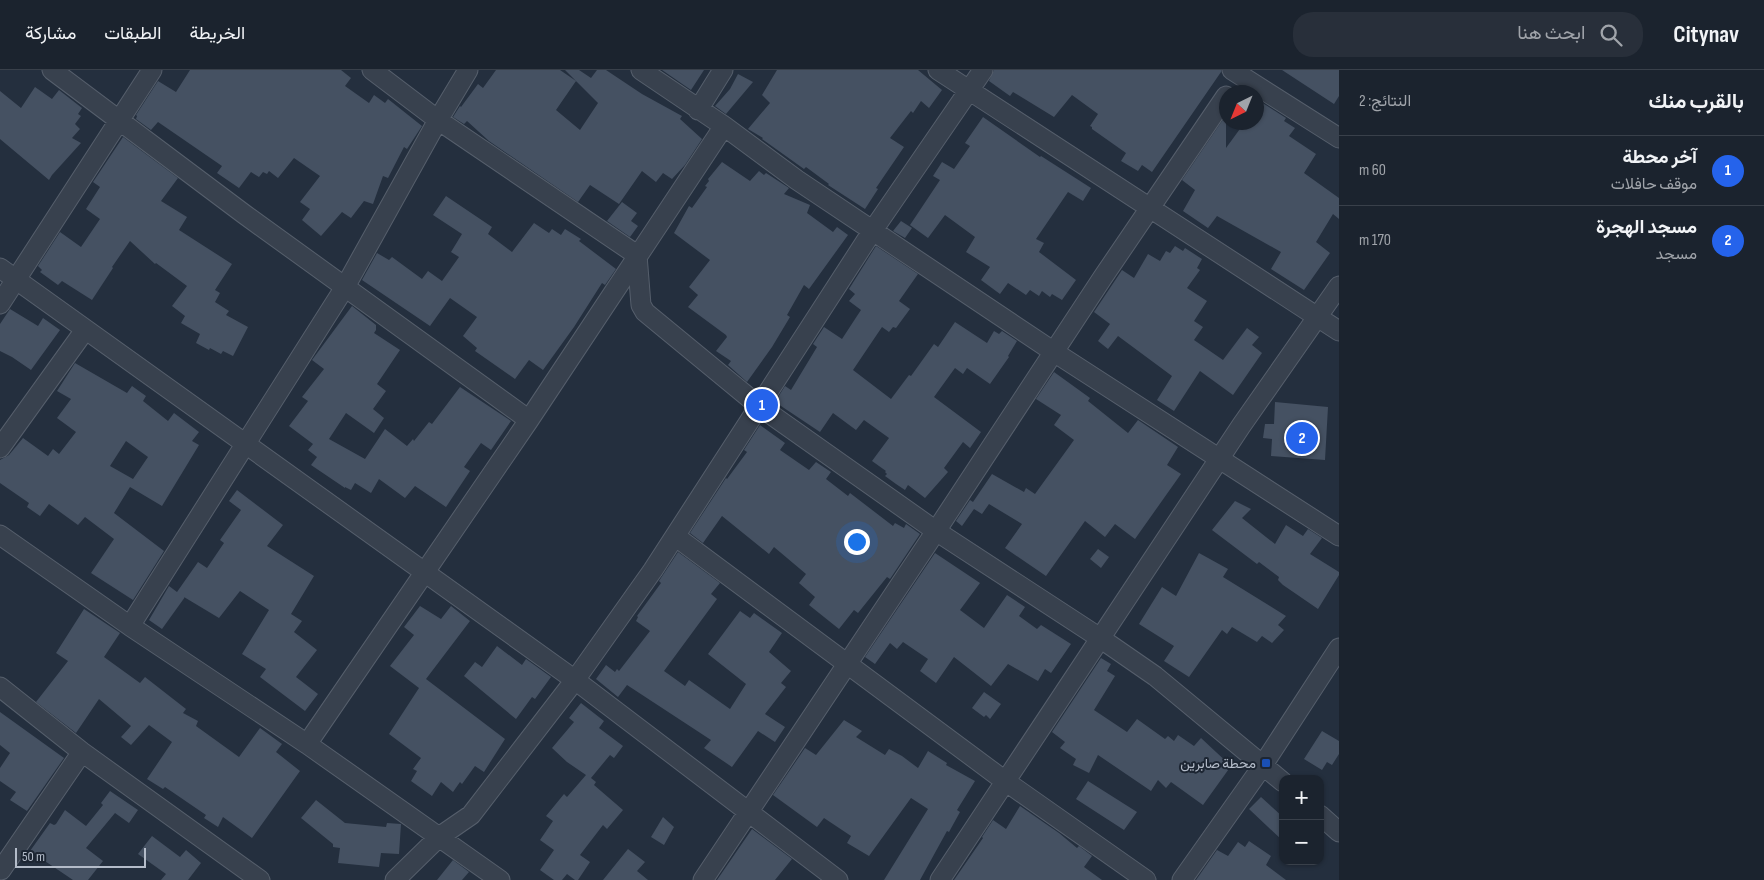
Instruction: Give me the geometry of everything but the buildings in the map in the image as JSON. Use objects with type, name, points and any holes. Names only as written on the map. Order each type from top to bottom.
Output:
[{"type":"street","points":[[52,70],[529,420]]},
{"type":"street","points":[[0,304],[152,70]]},
{"type":"street","points":[[372,70],[438,120],[637,255]]},
{"type":"street","points":[[130,626],[346,287],[438,120],[468,70]]},
{"type":"street","points":[[641,70],[724,126],[797,180],[1054,352],[1339,536]]},
{"type":"street","points":[[698,110],[723,70]]},
{"type":"street","points":[[938,70],[1339,331]]},
{"type":"street","points":[[395,880],[439,837],[471,815],[575,680],[653,570],[873,230],[983,70]]},
{"type":"street","points":[[1232,85],[1239,72],[1339,138]]},
{"type":"street","points":[[703,880],[1219,106]]},
{"type":"street","points":[[308,744],[529,420],[724,126]]},
{"type":"street","points":[[637,255],[641,305],[645,312],[758,406],[936,530],[1155,676],[1279,778]]},
{"type":"street","points":[[0,268],[575,680],[838,880]]},
{"type":"street","points":[[940,880],[1219,459],[1339,286]]},
{"type":"street","points":[[0,448],[85,330]]},
{"type":"street","points":[[0,535],[130,626],[308,744],[500,880]]},
{"type":"street","points":[[674,536],[1006,781],[1146,880]]},
{"type":"street","points":[[1182,880],[1263,764],[1339,648]]},
{"type":"street","points":[[0,688],[82,752],[260,880]]},
{"type":"street","points":[[5,873],[82,752]]},
{"type":"street","points":[[1324,819],[1339,832]]},
{"type":"place","name":"آخر محطة","points":[[762,405]]},
{"type":"place","name":"مسجد الهجرة","points":[[1302,438]]},
{"type":"place","name":"محطة صابرين","points":[[1266,763]]}]
